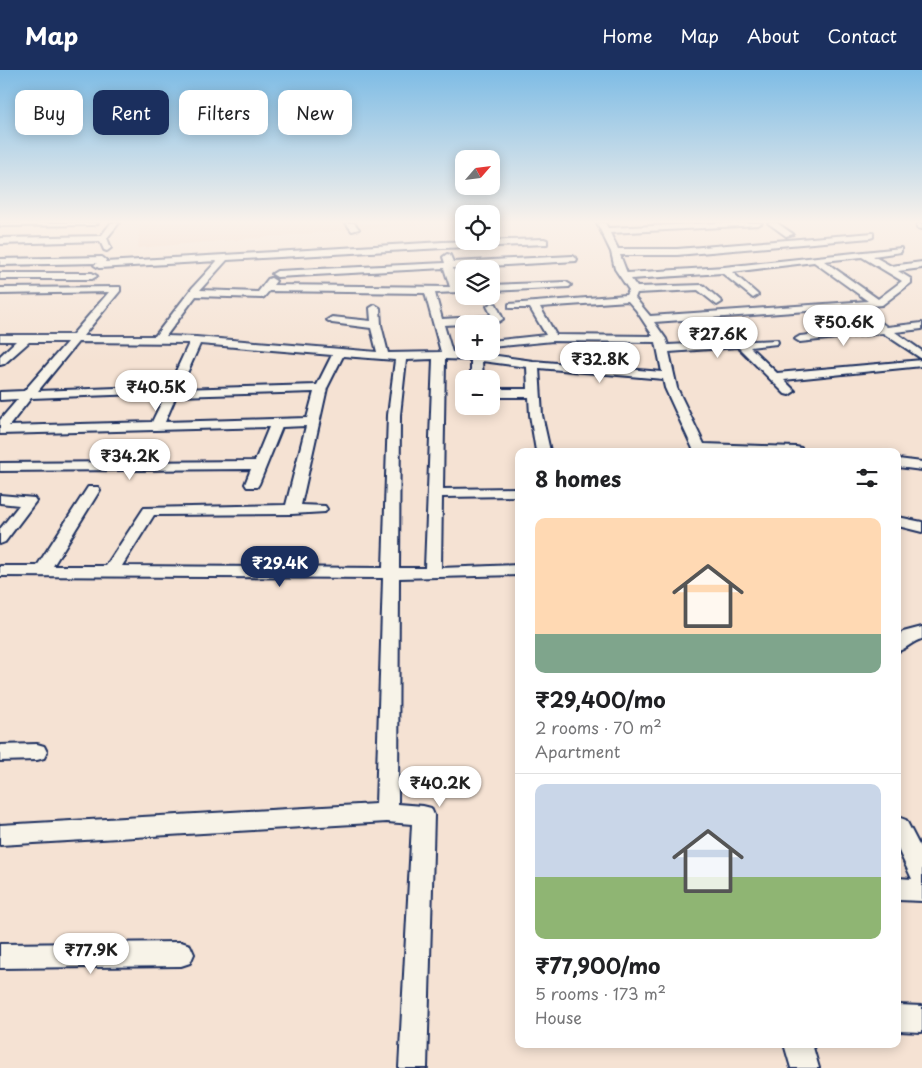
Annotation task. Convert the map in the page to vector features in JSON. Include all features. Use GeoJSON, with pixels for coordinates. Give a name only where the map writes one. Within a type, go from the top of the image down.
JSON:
{"type":"FeatureCollection","features":[{"type":"Feature","properties":{"kind":"street"},"geometry":{"type":"LineString","coordinates":[[85,288],[96,270]]}},
{"type":"Feature","properties":{"kind":"street"},"geometry":{"type":"LineString","coordinates":[[159,338],[193,292],[213,270]]}},
{"type":"Feature","properties":{"kind":"street"},"geometry":{"type":"LineString","coordinates":[[193,292],[261,295],[280,270]]}},
{"type":"Feature","properties":{"kind":"street"},"geometry":{"type":"LineString","coordinates":[[277,274],[362,270]]}},
{"type":"Feature","properties":{"kind":"street"},"geometry":{"type":"LineString","coordinates":[[620,270],[626,276],[632,294],[661,344],[671,382],[699,448]]}},
{"type":"Feature","properties":{"kind":"street"},"geometry":{"type":"LineString","coordinates":[[626,276],[682,270]]}},
{"type":"Feature","properties":{"kind":"street"},"geometry":{"type":"LineString","coordinates":[[727,270],[753,295]]}},
{"type":"Feature","properties":{"kind":"street"},"geometry":{"type":"LineString","coordinates":[[829,270],[878,303]]}},
{"type":"Feature","properties":{"kind":"street"},"geometry":{"type":"LineString","coordinates":[[647,319],[878,303],[908,281],[892,270]]}},
{"type":"Feature","properties":{"kind":"street"},"geometry":{"type":"LineString","coordinates":[[0,276],[92,276]]}},
{"type":"Feature","properties":{"kind":"street"},"geometry":{"type":"LineString","coordinates":[[500,288],[566,284]]}},
{"type":"Feature","properties":{"kind":"street"},"geometry":{"type":"LineString","coordinates":[[513,306],[700,287],[717,302]]}},
{"type":"Feature","properties":{"kind":"street"},"geometry":{"type":"LineString","coordinates":[[0,291],[85,288],[117,289],[0,429]]}},
{"type":"Feature","properties":{"kind":"street"},"geometry":{"type":"LineString","coordinates":[[266,288],[455,290]]}},
{"type":"Feature","properties":{"kind":"street"},"geometry":{"type":"LineString","coordinates":[[429,290],[439,322],[445,354],[435,493],[433,573]]}},
{"type":"Feature","properties":{"kind":"street"},"geometry":{"type":"LineString","coordinates":[[533,304],[553,338]]}},
{"type":"Feature","properties":{"kind":"street"},"geometry":{"type":"LineString","coordinates":[[850,305],[922,356]]}},
{"type":"Feature","properties":{"kind":"street"},"geometry":{"type":"LineString","coordinates":[[439,322],[498,319],[492,306]]}},
{"type":"Feature","properties":{"kind":"street"},"geometry":{"type":"LineString","coordinates":[[375,308],[376,325],[383,356]]}},
{"type":"Feature","properties":{"kind":"street"},"geometry":{"type":"LineString","coordinates":[[332,320],[376,325]]}},
{"type":"Feature","properties":{"kind":"street"},"geometry":{"type":"LineString","coordinates":[[800,339],[922,326]]}},
{"type":"Feature","properties":{"kind":"street"},"geometry":{"type":"LineString","coordinates":[[0,338],[74,340],[159,338],[401,357],[455,354]]}},
{"type":"Feature","properties":{"kind":"street"},"geometry":{"type":"LineString","coordinates":[[500,343],[553,338],[661,344],[742,345],[773,342]]}},
{"type":"Feature","properties":{"kind":"street"},"geometry":{"type":"LineString","coordinates":[[0,362],[25,339]]}},
{"type":"Feature","properties":{"kind":"street"},"geometry":{"type":"LineString","coordinates":[[157,426],[196,340]]}},
{"type":"Feature","properties":{"kind":"street"},"geometry":{"type":"LineString","coordinates":[[742,345],[789,391]]}},
{"type":"Feature","properties":{"kind":"street"},"geometry":{"type":"LineString","coordinates":[[445,354],[455,350]]}},
{"type":"Feature","properties":{"kind":"street"},"geometry":{"type":"LineString","coordinates":[[292,510],[321,388],[339,352]]}},
{"type":"Feature","properties":{"kind":"street"},"geometry":{"type":"LineString","coordinates":[[387,813],[394,415],[401,357]]}},
{"type":"Feature","properties":{"kind":"street"},"geometry":{"type":"LineString","coordinates":[[500,359],[671,382]]}},
{"type":"Feature","properties":{"kind":"street"},"geometry":{"type":"LineString","coordinates":[[774,377],[922,363]]}},
{"type":"Feature","properties":{"kind":"street"},"geometry":{"type":"LineString","coordinates":[[534,364],[536,414],[542,448]]}},
{"type":"Feature","properties":{"kind":"street"},"geometry":{"type":"LineString","coordinates":[[0,396],[321,388]]}},
{"type":"Feature","properties":{"kind":"street"},"geometry":{"type":"LineString","coordinates":[[500,393],[535,393]]}},
{"type":"Feature","properties":{"kind":"street"},"geometry":{"type":"LineString","coordinates":[[0,429],[313,422]]}},
{"type":"Feature","properties":{"kind":"street"},"geometry":{"type":"LineString","coordinates":[[252,484],[277,423]]}},
{"type":"Feature","properties":{"kind":"street"},"geometry":{"type":"LineString","coordinates":[[901,463],[922,466]]}},
{"type":"Feature","properties":{"kind":"street"},"geometry":{"type":"LineString","coordinates":[[0,467],[260,466]]}},
{"type":"Feature","properties":{"kind":"street"},"geometry":{"type":"LineString","coordinates":[[42,571],[93,490]]}},
{"type":"Feature","properties":{"kind":"street"},"geometry":{"type":"LineString","coordinates":[[435,493],[515,492]]}},
{"type":"Feature","properties":{"kind":"street"},"geometry":{"type":"LineString","coordinates":[[0,499],[29,501],[0,539]]}},
{"type":"Feature","properties":{"kind":"street"},"geometry":{"type":"LineString","coordinates":[[110,572],[149,511],[320,509]]}},
{"type":"Feature","properties":{"kind":"street"},"geometry":{"type":"LineString","coordinates":[[901,523],[922,527]]}},
{"type":"Feature","properties":{"kind":"street"},"geometry":{"type":"LineString","coordinates":[[0,571],[433,573],[515,570]]}},
{"type":"Feature","properties":{"kind":"street"},"geometry":{"type":"LineString","coordinates":[[901,643],[909,636],[922,633]]}},
{"type":"Feature","properties":{"kind":"street"},"geometry":{"type":"LineString","coordinates":[[0,753],[37,752]]}},
{"type":"Feature","properties":{"kind":"street"},"geometry":{"type":"LineString","coordinates":[[0,835],[387,813],[423,815],[414,1068]]}},
{"type":"Feature","properties":{"kind":"street"},"geometry":{"type":"LineString","coordinates":[[901,833],[922,874]]}},
{"type":"Feature","properties":{"kind":"street"},"geometry":{"type":"LineString","coordinates":[[901,889],[922,890]]}},
{"type":"Feature","properties":{"kind":"street"},"geometry":{"type":"LineString","coordinates":[[0,956],[181,954]]}},
{"type":"Feature","properties":{"kind":"street"},"geometry":{"type":"LineString","coordinates":[[901,1018],[922,1019]]}},
{"type":"Feature","properties":{"kind":"street"},"geometry":{"type":"LineString","coordinates":[[799,1048],[805,1068]]}}]}
